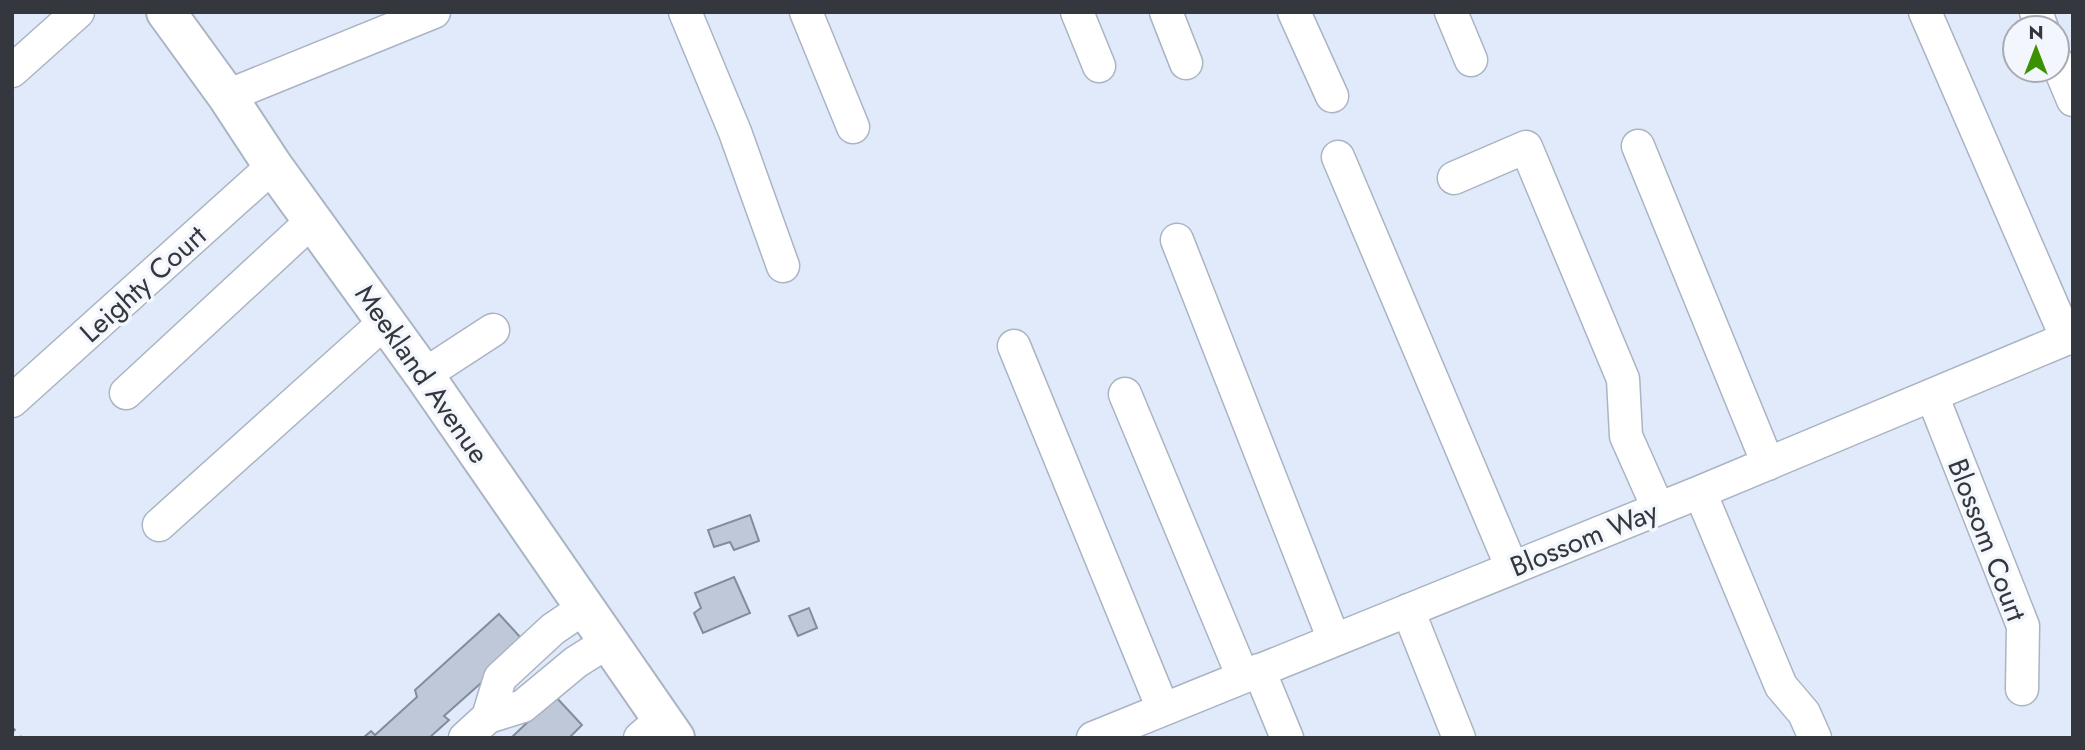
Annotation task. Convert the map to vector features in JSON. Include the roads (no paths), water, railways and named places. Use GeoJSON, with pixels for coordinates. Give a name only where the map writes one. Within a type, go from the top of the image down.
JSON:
{"type":"FeatureCollection","features":[{"type":"Feature","properties":{"kind":"main road","name":"Meekland Avenue"},"geometry":{"type":"LineString","coordinates":[[166,12],[424,375],[608,642],[659,732]]}},
{"type":"Feature","properties":{"kind":"street"},"geometry":{"type":"LineString","coordinates":[[12,71],[78,12]]}},
{"type":"Feature","properties":{"kind":"street"},"geometry":{"type":"LineString","coordinates":[[227,96],[434,12]]}},
{"type":"Feature","properties":{"kind":"street"},"geometry":{"type":"LineString","coordinates":[[685,12],[735,132],[783,266]]}},
{"type":"Feature","properties":{"kind":"street"},"geometry":{"type":"LineString","coordinates":[[806,12],[852,127]]}},
{"type":"Feature","properties":{"kind":"street"},"geometry":{"type":"LineString","coordinates":[[1077,12],[1099,66]]}},
{"type":"Feature","properties":{"kind":"street"},"geometry":{"type":"LineString","coordinates":[[1166,12],[1186,63]]}},
{"type":"Feature","properties":{"kind":"street"},"geometry":{"type":"LineString","coordinates":[[1294,12],[1332,96]]}},
{"type":"Feature","properties":{"kind":"street"},"geometry":{"type":"LineString","coordinates":[[1451,12],[1471,60]]}},
{"type":"Feature","properties":{"kind":"street"},"geometry":{"type":"LineString","coordinates":[[1925,12],[2070,337]]}},
{"type":"Feature","properties":{"kind":"street"},"geometry":{"type":"LineString","coordinates":[[1638,146],[1768,464]]}},
{"type":"Feature","properties":{"kind":"street"},"geometry":{"type":"LineString","coordinates":[[1454,178],[1526,147],[1623,379],[1626,436],[1658,508]]}},
{"type":"Feature","properties":{"kind":"street"},"geometry":{"type":"LineString","coordinates":[[1338,157],[1511,568]]}},
{"type":"Feature","properties":{"kind":"street","name":"Leighty Court"},"geometry":{"type":"LineString","coordinates":[[12,401],[273,166]]}},
{"type":"Feature","properties":{"kind":"street"},"geometry":{"type":"LineString","coordinates":[[126,393],[313,220]]}},
{"type":"Feature","properties":{"kind":"street"},"geometry":{"type":"LineString","coordinates":[[1177,240],[1334,640]]}},
{"type":"Feature","properties":{"kind":"street"},"geometry":{"type":"LineString","coordinates":[[159,525],[386,321]]}},
{"type":"Feature","properties":{"kind":"street"},"geometry":{"type":"LineString","coordinates":[[424,375],[493,330]]}},
{"type":"Feature","properties":{"kind":"street","name":"Blossom Way"},"geometry":{"type":"LineString","coordinates":[[1093,738],[1700,492],[2070,337]]}},
{"type":"Feature","properties":{"kind":"street"},"geometry":{"type":"LineString","coordinates":[[1014,346],[1163,709]]}},
{"type":"Feature","properties":{"kind":"street"},"geometry":{"type":"LineString","coordinates":[[1125,394],[1251,674],[1287,738]]}},
{"type":"Feature","properties":{"kind":"street","name":"Blossom Court"},"geometry":{"type":"LineString","coordinates":[[1932,395],[2023,626],[2022,689]]}},
{"type":"Feature","properties":{"kind":"street"},"geometry":{"type":"LineString","coordinates":[[1700,492],[1781,686],[1804,712],[1815,738]]}},
{"type":"Feature","properties":{"kind":"street"},"geometry":{"type":"LineString","coordinates":[[477,727],[500,678],[553,629],[584,608]]}},
{"type":"Feature","properties":{"kind":"street"},"geometry":{"type":"LineString","coordinates":[[1408,610],[1459,738]]}},
{"type":"Feature","properties":{"kind":"street"},"geometry":{"type":"LineString","coordinates":[[477,727],[523,706],[576,662],[608,642]]}},
{"type":"Feature","properties":{"kind":"railway"},"geometry":{"type":"LineString","coordinates":[[12,729],[20,738]]}}]}
